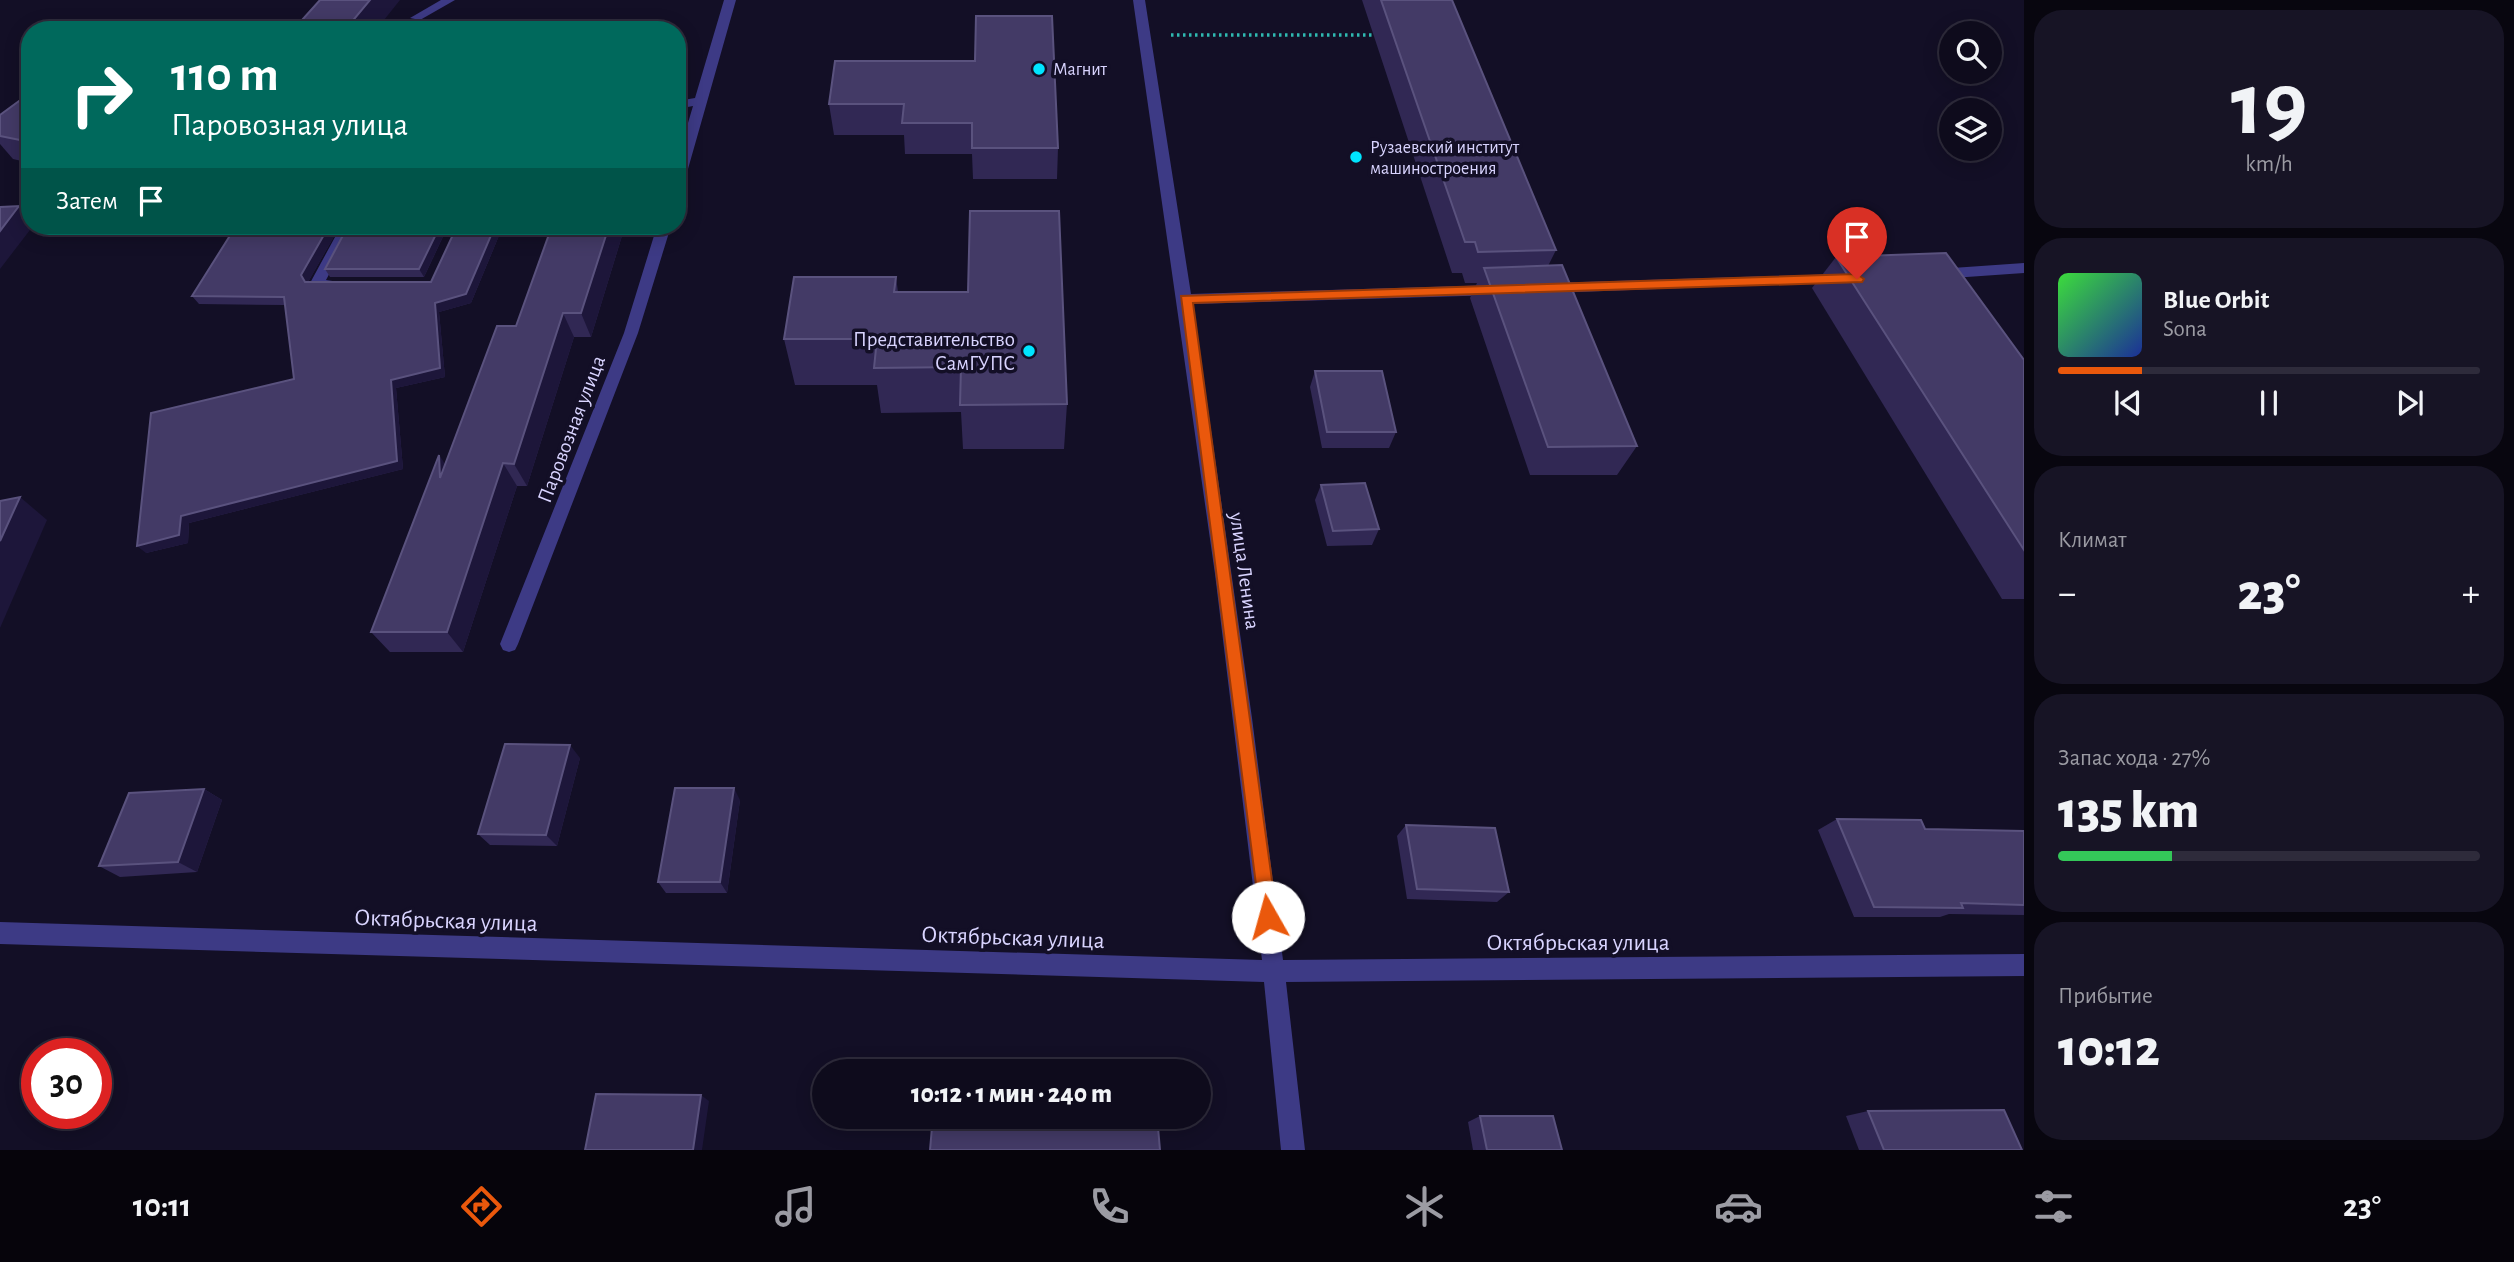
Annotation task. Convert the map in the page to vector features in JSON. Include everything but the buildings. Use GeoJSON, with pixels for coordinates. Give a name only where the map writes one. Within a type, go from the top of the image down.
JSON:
{"type":"FeatureCollection","features":[{"type":"Feature","properties":{"kind":"street"},"geometry":{"type":"LineString","coordinates":[[416,18],[449,0]]}},
{"type":"Feature","properties":{"kind":"street"},"geometry":{"type":"LineString","coordinates":[[686,153],[730,0]]}},
{"type":"Feature","properties":{"kind":"street","name":"улица Ленина"},"geometry":{"type":"LineString","coordinates":[[1139,0],[1186,299],[1275,971],[1293,1150]]}},
{"type":"Feature","properties":{"kind":"street"},"geometry":{"type":"LineString","coordinates":[[686,104],[702,101]]}},
{"type":"Feature","properties":{"kind":"street"},"geometry":{"type":"LineString","coordinates":[[343,235],[316,285],[354,285]]}},
{"type":"Feature","properties":{"kind":"street","name":"Паровозная улица"},"geometry":{"type":"LineString","coordinates":[[509,644],[631,333],[661,235]]}},
{"type":"Feature","properties":{"kind":"street"},"geometry":{"type":"LineString","coordinates":[[1927,274],[2024,268]]}},
{"type":"Feature","properties":{"kind":"street"},"geometry":{"type":"LineString","coordinates":[[1535,288],[1857,279]]}},
{"type":"Feature","properties":{"kind":"street"},"geometry":{"type":"LineString","coordinates":[[1186,299],[1508,289]]}},
{"type":"Feature","properties":{"kind":"street","name":"Октябрьская улица"},"geometry":{"type":"LineString","coordinates":[[0,933],[1275,971],[2024,965]]}},
{"type":"Feature","properties":{"kind":"path"},"geometry":{"type":"LineString","coordinates":[[1144,35],[1373,35]]}},
{"type":"Feature","properties":{"kind":"place","name":"Магнит"},"geometry":{"type":"Point","coordinates":[1039,69]}},
{"type":"Feature","properties":{"kind":"place","name":"Рузаевский институт машиностроения"},"geometry":{"type":"Point","coordinates":[1356,157]}},
{"type":"Feature","properties":{"kind":"place","name":"Представительство СамГУПС"},"geometry":{"type":"Point","coordinates":[1029,351]}},
{"type":"Feature","properties":{"kind":"route"},"geometry":{"type":"LineString","coordinates":[[1268,917],[1186,299],[1857,279]]}}]}
